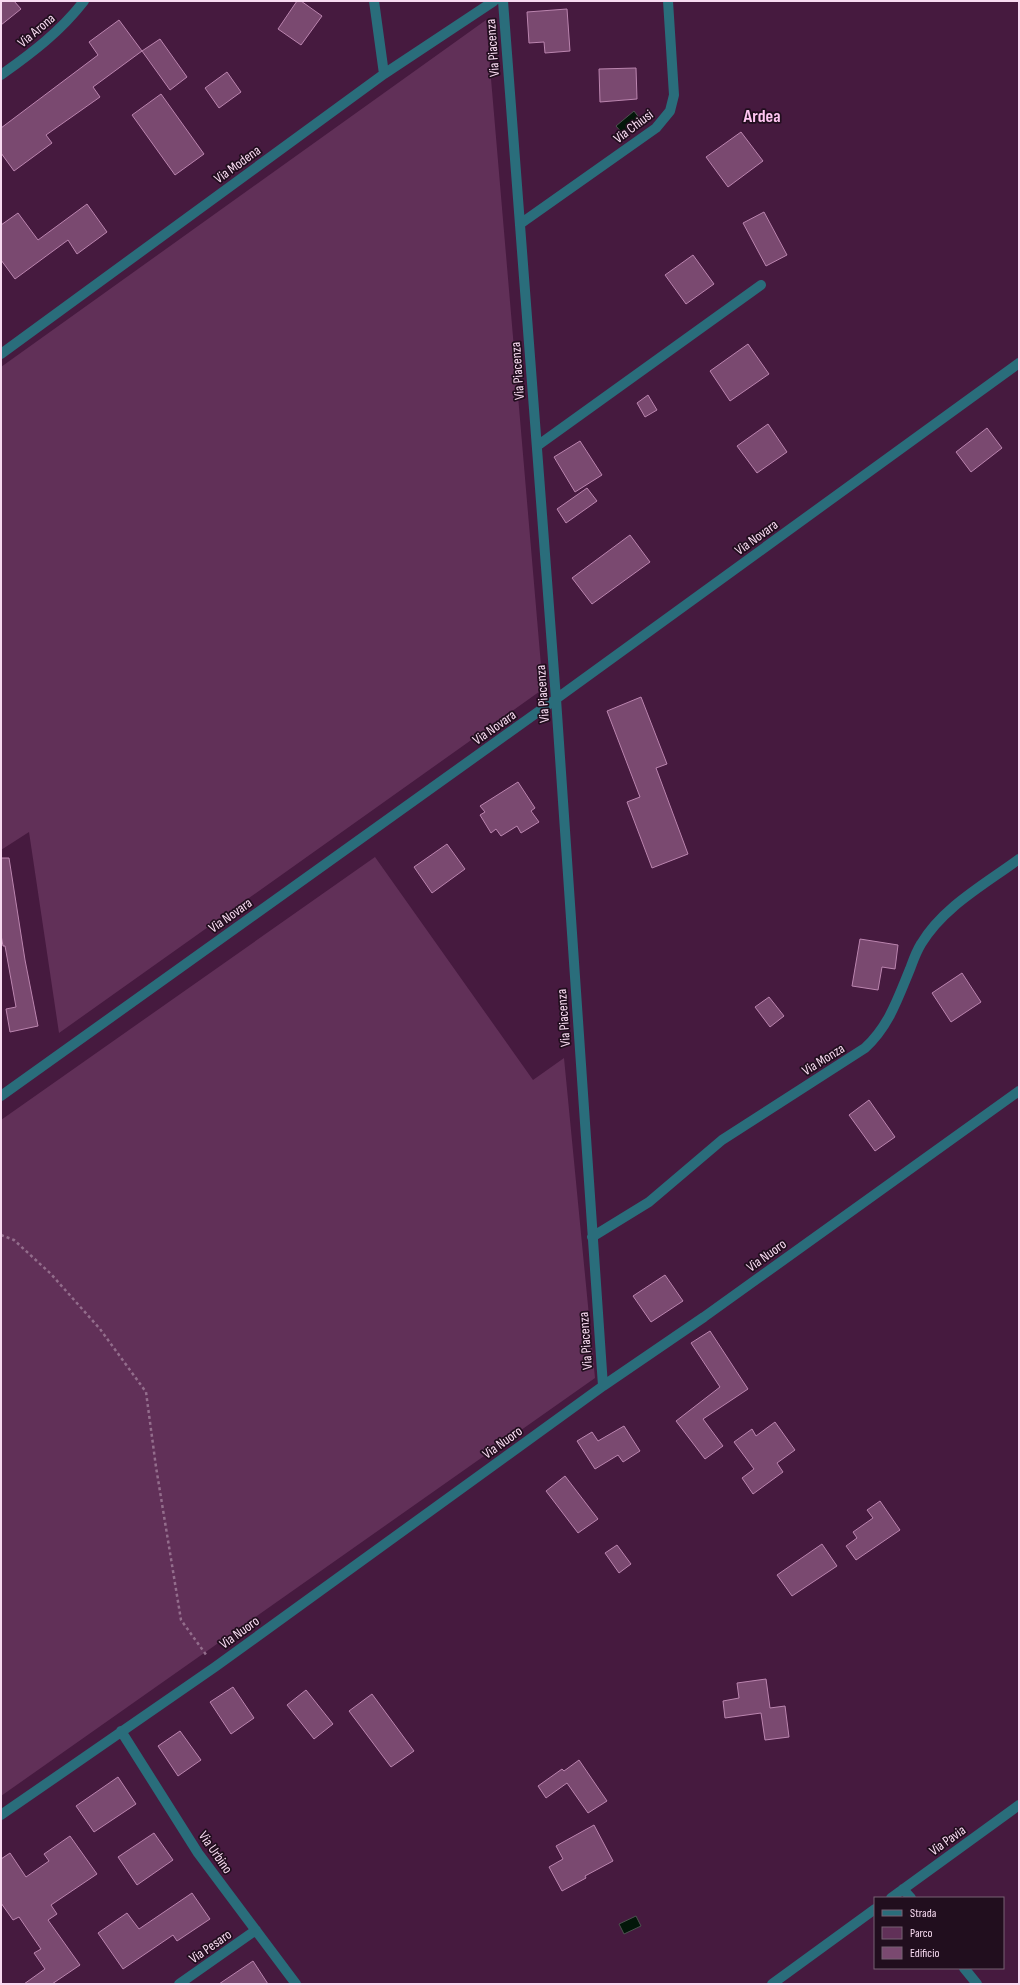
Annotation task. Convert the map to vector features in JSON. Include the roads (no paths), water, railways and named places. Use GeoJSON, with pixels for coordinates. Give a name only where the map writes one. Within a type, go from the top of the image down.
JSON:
{"type":"FeatureCollection","features":[{"type":"Feature","properties":{"kind":"street","name":"Via Arona"},"geometry":{"type":"LineString","coordinates":[[1,75],[42,45],[69,20],[84,1]]}},
{"type":"Feature","properties":{"kind":"street"},"geometry":{"type":"LineString","coordinates":[[374,1],[384,74]]}},
{"type":"Feature","properties":{"kind":"street","name":"Via Modena"},"geometry":{"type":"LineString","coordinates":[[1,354],[384,74],[494,1]]}},
{"type":"Feature","properties":{"kind":"street","name":"Via Piacenza"},"geometry":{"type":"LineString","coordinates":[[503,1],[556,700],[603,1386]]}},
{"type":"Feature","properties":{"kind":"street","name":"Via Chiusi"},"geometry":{"type":"LineString","coordinates":[[520,224],[656,128],[670,111],[674,89],[668,1]]}},
{"type":"Feature","properties":{"kind":"street"},"geometry":{"type":"LineString","coordinates":[[537,446],[761,285]]}},
{"type":"Feature","properties":{"kind":"street","name":"Via Novara"},"geometry":{"type":"LineString","coordinates":[[1,1096],[556,700],[1019,363]]}},
{"type":"Feature","properties":{"kind":"street","name":"Via Monza"},"geometry":{"type":"LineString","coordinates":[[592,1237],[649,1202],[722,1140],[865,1048],[878,1034],[890,1017],[920,945],[939,920],[951,909],[1019,859]]}},
{"type":"Feature","properties":{"kind":"street","name":"Via Nuoro"},"geometry":{"type":"LineString","coordinates":[[1,1815],[214,1667],[603,1386],[704,1317],[1019,1092]]}},
{"type":"Feature","properties":{"kind":"street","name":"Via Urbino"},"geometry":{"type":"LineString","coordinates":[[121,1731],[198,1852],[296,1984]]}},
{"type":"Feature","properties":{"kind":"street","name":"Via Pavia"},"geometry":{"type":"LineString","coordinates":[[892,1897],[1019,1805]]}},
{"type":"Feature","properties":{"kind":"street"},"geometry":{"type":"LineString","coordinates":[[904,1889],[910,1897]]}},
{"type":"Feature","properties":{"kind":"street"},"geometry":{"type":"LineString","coordinates":[[772,1984],[874,1910]]}},
{"type":"Feature","properties":{"kind":"street","name":"Via Pesaro"},"geometry":{"type":"LineString","coordinates":[[179,1984],[256,1930]]}},
{"type":"Feature","properties":{"kind":"street"},"geometry":{"type":"LineString","coordinates":[[965,1969],[977,1984]]}},
{"type":"Feature","properties":{"kind":"district","name":"Ardea"},"geometry":{"type":"Point","coordinates":[762,116]}}]}
